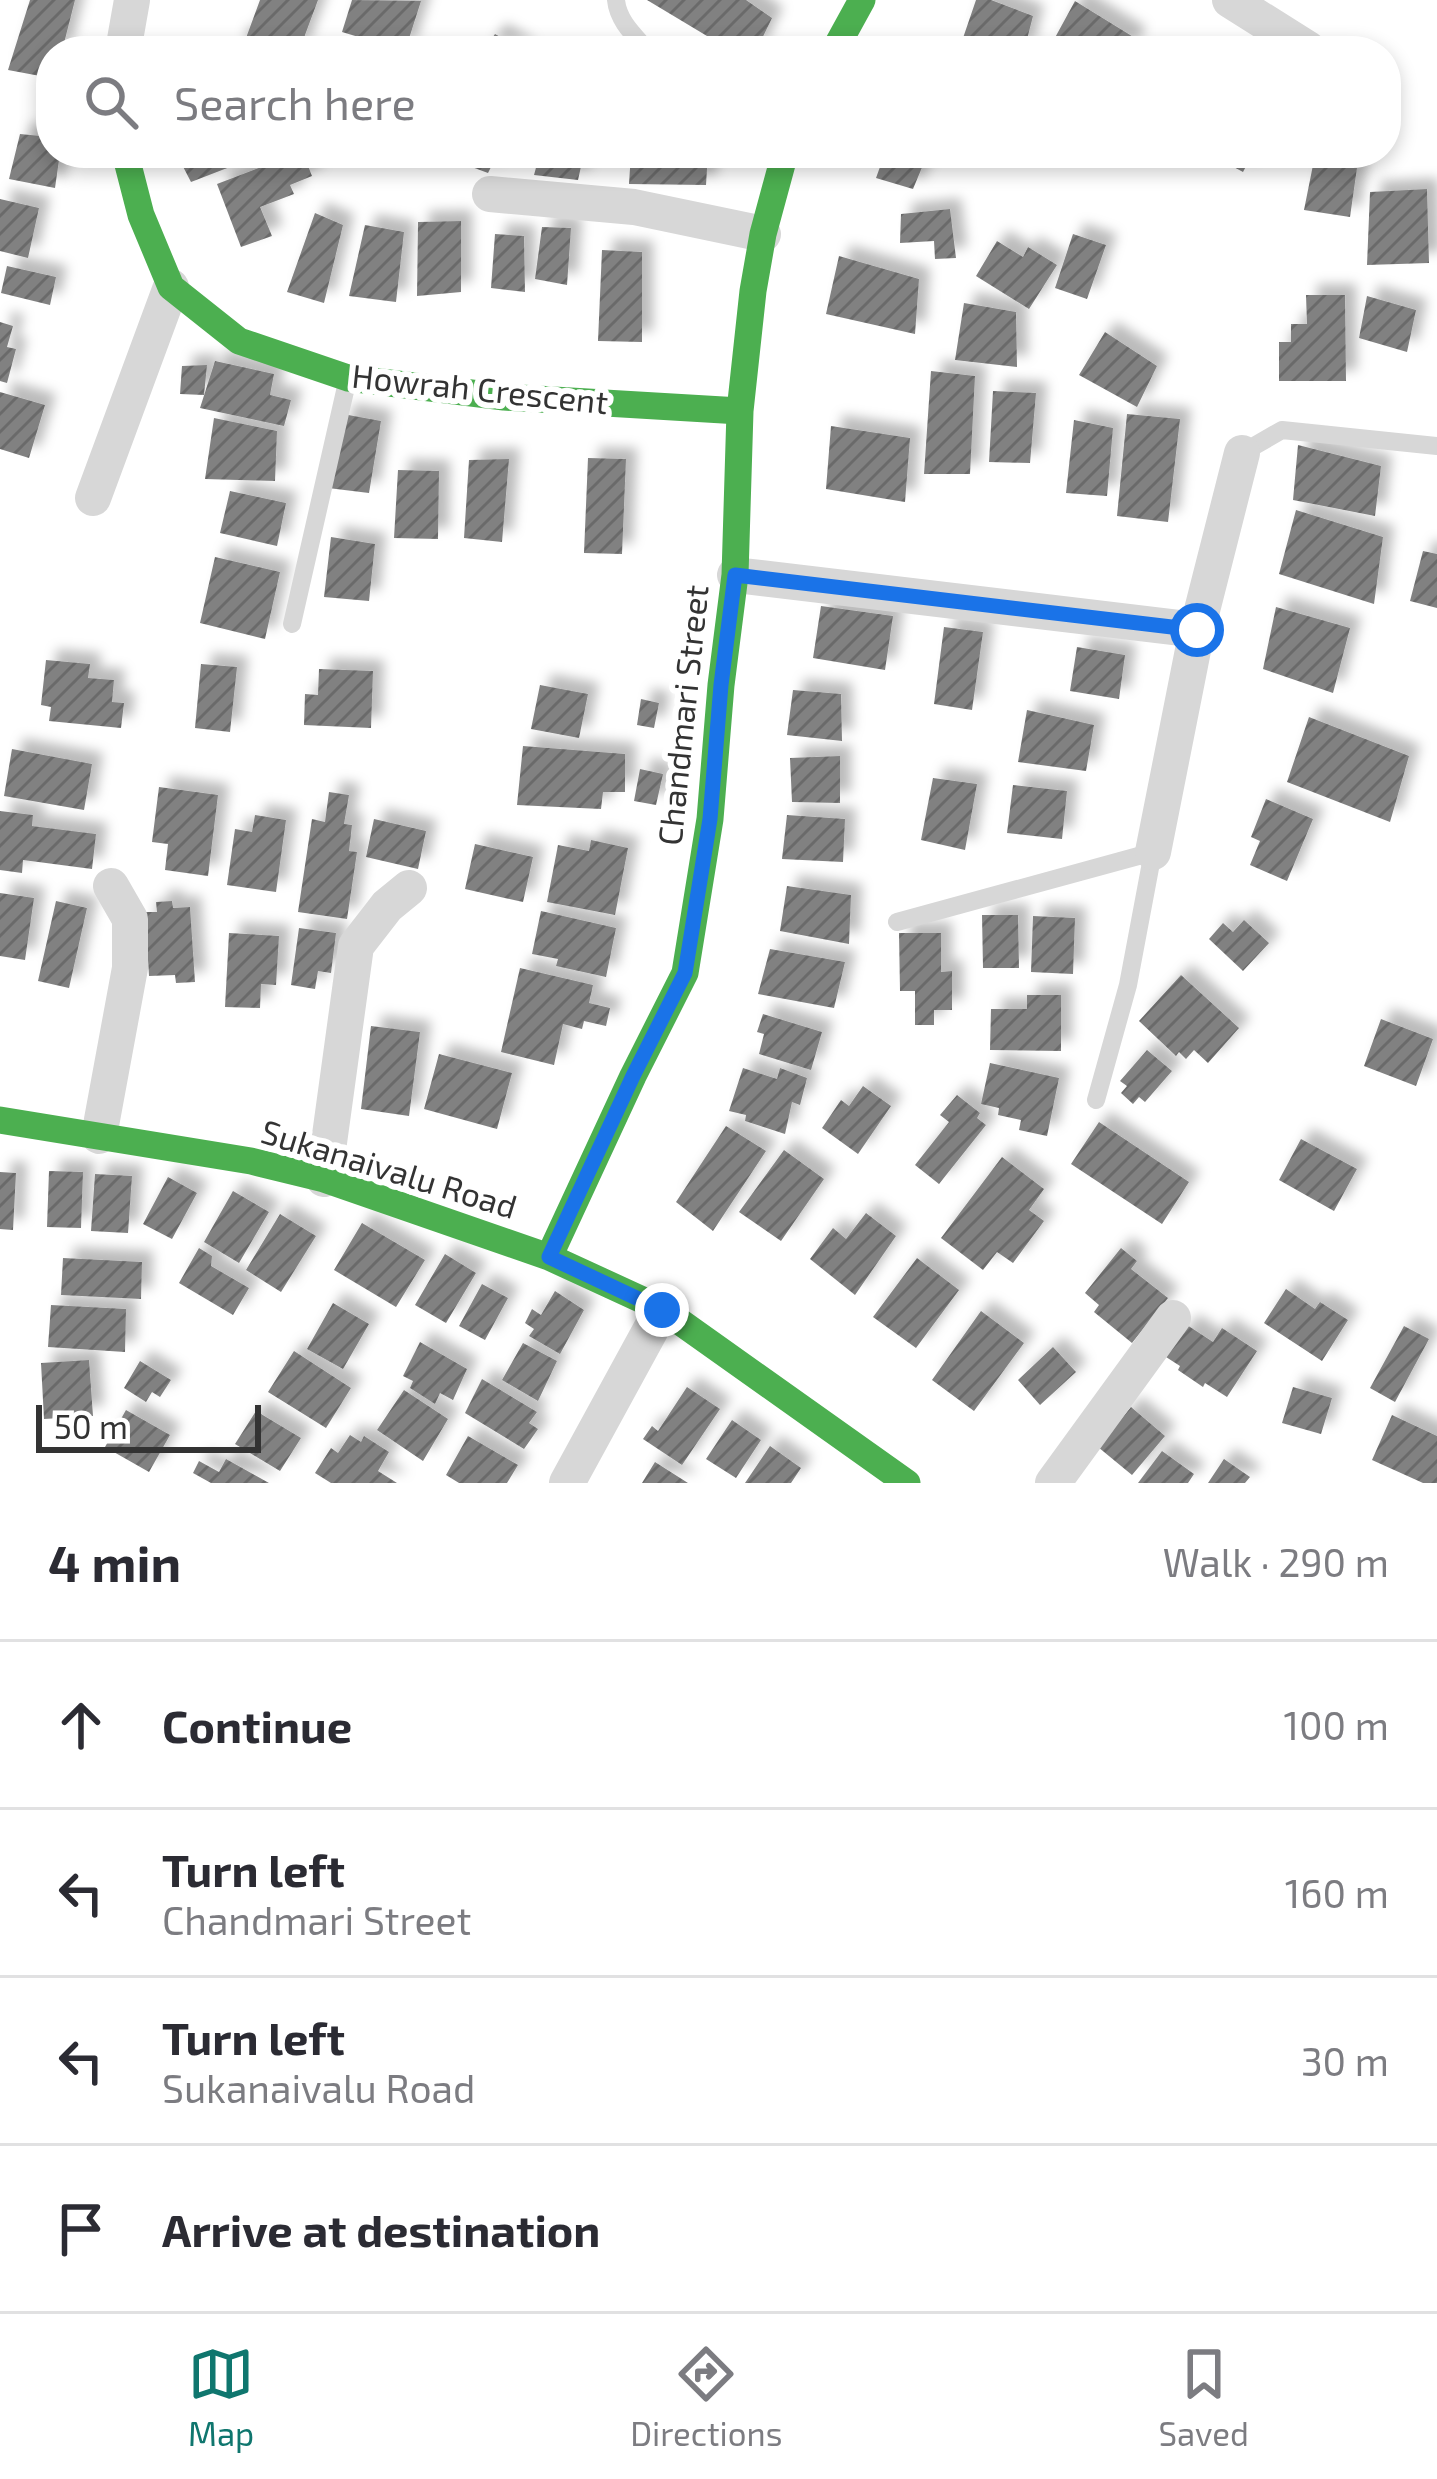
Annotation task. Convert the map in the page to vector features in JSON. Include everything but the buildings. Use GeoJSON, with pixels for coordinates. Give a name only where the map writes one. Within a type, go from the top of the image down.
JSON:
{"type":"FeatureCollection","features":[{"type":"Feature","properties":{"kind":"street"},"geometry":{"type":"LineString","coordinates":[[126,36],[132,0]]}},
{"type":"Feature","properties":{"kind":"street"},"geometry":{"type":"LineString","coordinates":[[842,36],[862,0]]}},
{"type":"Feature","properties":{"kind":"street"},"geometry":{"type":"LineString","coordinates":[[1230,0],[1287,36]]}},
{"type":"Feature","properties":{"kind":"street","name":"Howrah Crescent"},"geometry":{"type":"LineString","coordinates":[[129,168],[140,214],[171,287],[239,341],[348,378],[504,397],[740,411]]}},
{"type":"Feature","properties":{"kind":"street","name":"Chandmari Street"},"geometry":{"type":"LineString","coordinates":[[549,1257],[685,973],[710,819],[735,575],[740,411],[753,291],[779,168]]}},
{"type":"Feature","properties":{"kind":"street"},"geometry":{"type":"LineString","coordinates":[[490,194],[634,207],[763,234]]}},
{"type":"Feature","properties":{"kind":"street"},"geometry":{"type":"LineString","coordinates":[[93,498],[171,287]]}},
{"type":"Feature","properties":{"kind":"street"},"geometry":{"type":"LineString","coordinates":[[1153,852],[1197,630],[1242,453]]}},
{"type":"Feature","properties":{"kind":"street"},"geometry":{"type":"LineString","coordinates":[[735,575],[1197,630]]}},
{"type":"Feature","properties":{"kind":"street"},"geometry":{"type":"LineString","coordinates":[[99,1136],[130,968],[130,919],[111,886]]}},
{"type":"Feature","properties":{"kind":"street"},"geometry":{"type":"LineString","coordinates":[[324,1179],[356,946],[387,906],[409,887]]}},
{"type":"Feature","properties":{"kind":"street","name":"Sukanaivalu Road"},"geometry":{"type":"LineString","coordinates":[[0,1120],[251,1161],[324,1179],[549,1257],[662,1310],[907,1483]]}},
{"type":"Feature","properties":{"kind":"street"},"geometry":{"type":"LineString","coordinates":[[567,1483],[662,1310]]}},
{"type":"Feature","properties":{"kind":"street"},"geometry":{"type":"LineString","coordinates":[[1053,1483],[1173,1318]]}},
{"type":"Feature","properties":{"kind":"lane"},"geometry":{"type":"LineString","coordinates":[[616,0],[624,23],[635,36]]}},
{"type":"Feature","properties":{"kind":"lane"},"geometry":{"type":"LineString","coordinates":[[292,624],[348,378]]}},
{"type":"Feature","properties":{"kind":"lane"},"geometry":{"type":"LineString","coordinates":[[1242,453],[1282,430],[1437,446]]}},
{"type":"Feature","properties":{"kind":"lane"},"geometry":{"type":"LineString","coordinates":[[897,922],[1153,852],[1128,985],[1096,1100]]}},
{"type":"Feature","properties":{"kind":"traffic: fast"},"geometry":{"type":"LineString","coordinates":[[842,36],[862,0]]}},
{"type":"Feature","properties":{"kind":"traffic: fast"},"geometry":{"type":"LineString","coordinates":[[129,168],[141,215],[171,287],[239,341],[348,378],[504,397],[740,411]]}},
{"type":"Feature","properties":{"kind":"traffic: fast"},"geometry":{"type":"LineString","coordinates":[[549,1257],[685,973],[710,819],[735,575],[740,411],[753,291],[781,168]]}},
{"type":"Feature","properties":{"kind":"traffic: fast"},"geometry":{"type":"LineString","coordinates":[[0,1120],[251,1161],[324,1179],[549,1257],[662,1309],[907,1483]]}},
{"type":"Feature","properties":{"kind":"route"},"geometry":{"type":"LineString","coordinates":[[662,1310],[549,1257],[685,973],[710,819],[735,575],[1197,630]]}}]}
